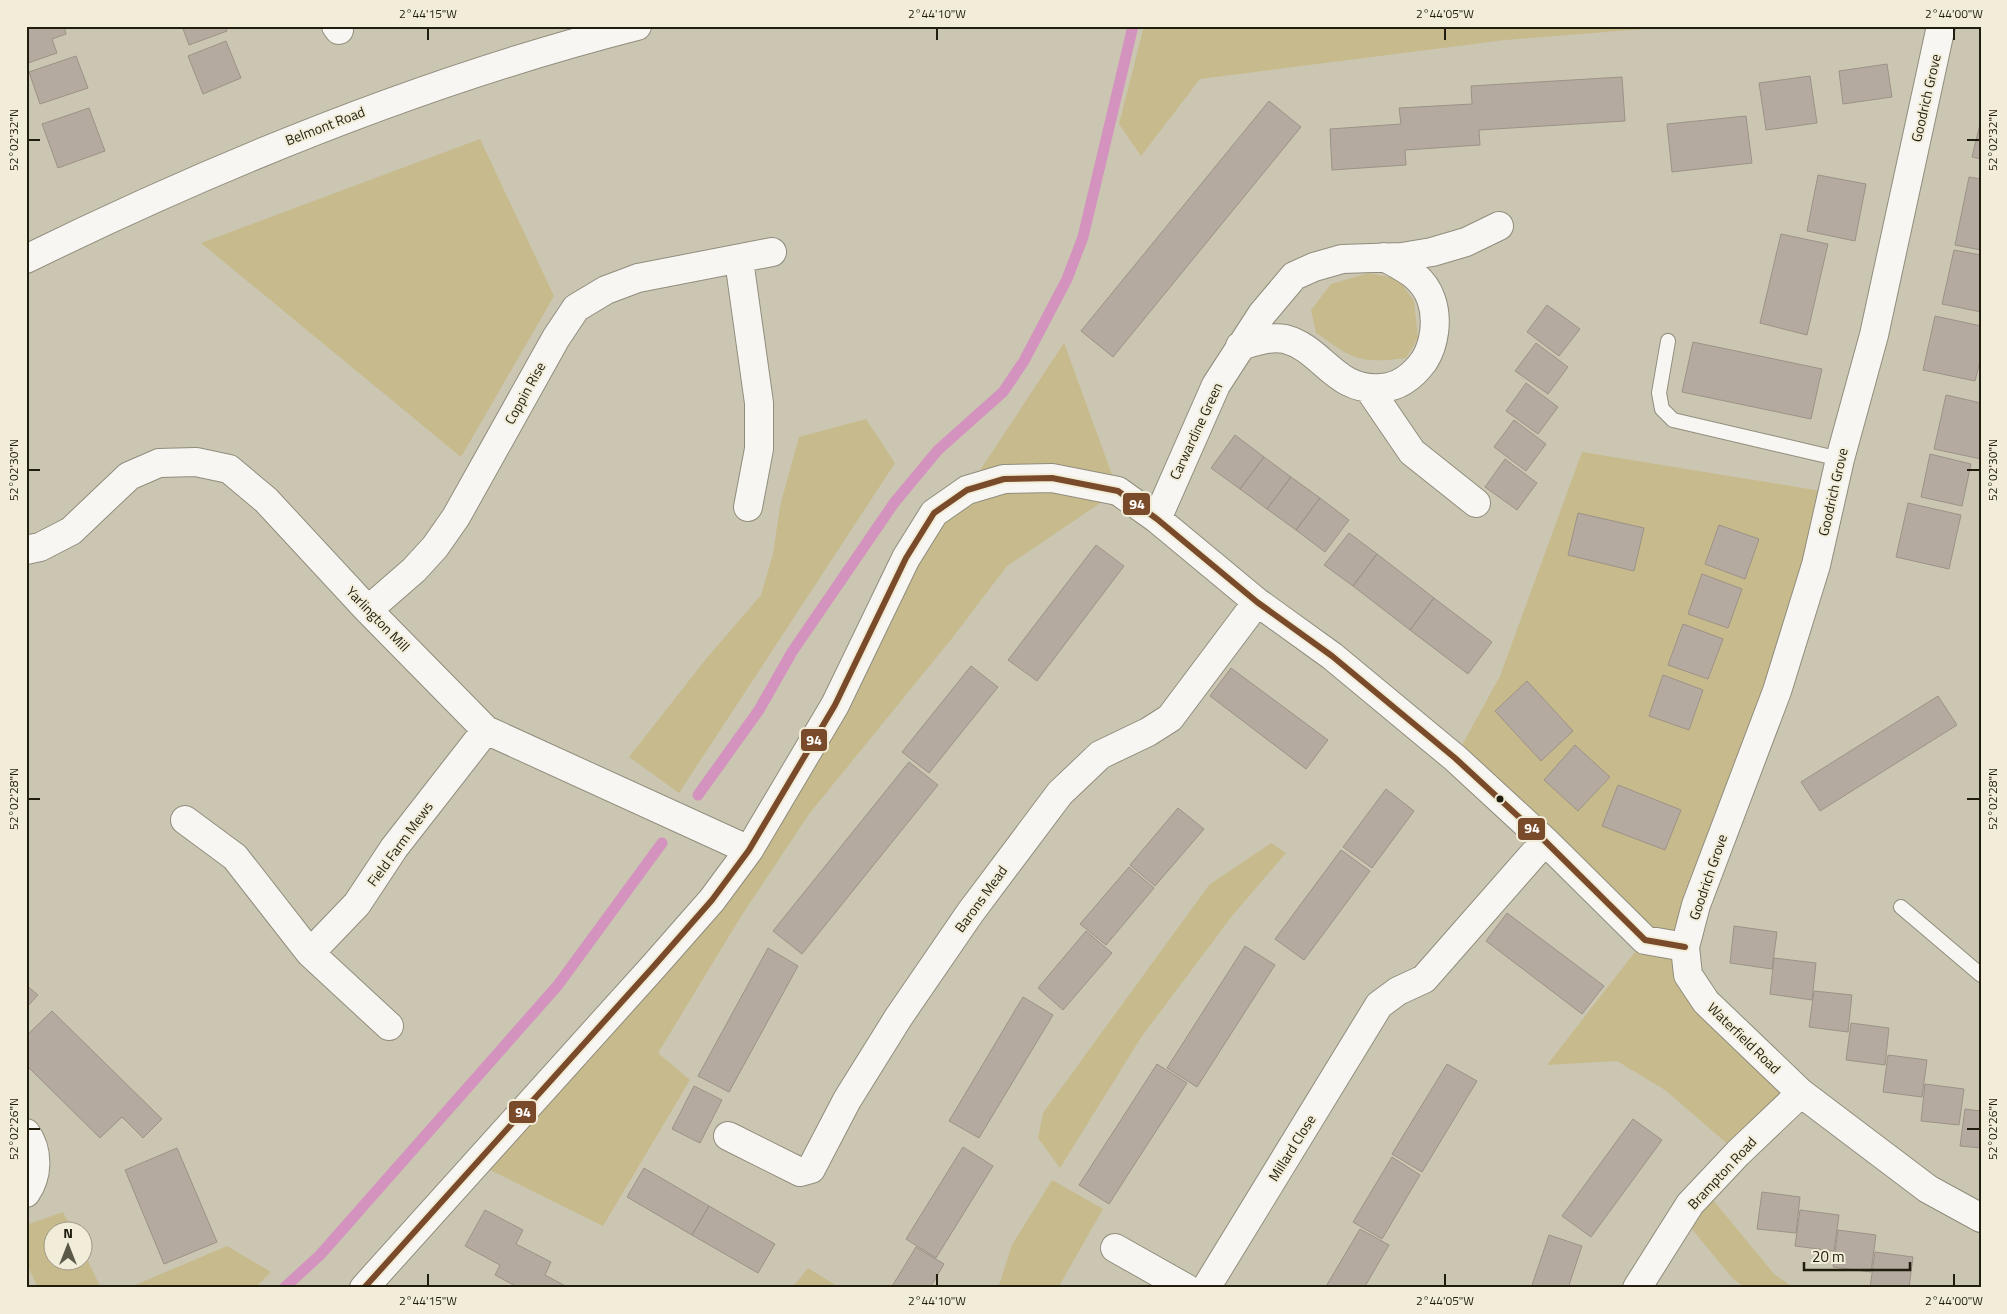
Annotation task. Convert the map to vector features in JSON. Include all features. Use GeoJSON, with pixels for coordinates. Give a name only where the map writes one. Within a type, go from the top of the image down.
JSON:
{"type":"FeatureCollection","features":[{"type":"Feature","properties":{"kind":"main road","name":"Belmont Road"},"geometry":{"type":"LineString","coordinates":[[26,259],[116,215],[255,154],[380,105],[563,45],[637,26]]}},
{"type":"Feature","properties":{"kind":"main road","name":"Goodrich Grove"},"geometry":{"type":"LineString","coordinates":[[1685,947],[1696,905],[1777,691],[1816,565],[1840,459],[1874,335],[1941,26]]}},
{"type":"Feature","properties":{"kind":"main road","name":"Carwardine Green"},"geometry":{"type":"LineString","coordinates":[[1157,519],[1216,385],[1240,346],[1276,295],[1294,276],[1314,267],[1342,259],[1432,252],[1466,242],[1499,226]]}},
{"type":"Feature","properties":{"kind":"main road","name":"Coppin Rise"},"geometry":{"type":"LineString","coordinates":[[368,610],[414,570],[435,547],[456,517],[556,338],[576,308],[606,290],[638,278],[739,260],[772,252]]}},
{"type":"Feature","properties":{"kind":"main road"},"geometry":{"type":"LineString","coordinates":[[1240,346],[1262,339],[1284,339],[1305,349],[1348,383],[1369,389],[1390,387],[1413,376],[1428,354],[1436,324],[1431,299],[1419,277],[1384,257]]}},
{"type":"Feature","properties":{"kind":"main road"},"geometry":{"type":"LineString","coordinates":[[739,260],[759,404],[759,449],[748,507]]}},
{"type":"Feature","properties":{"kind":"main road"},"geometry":{"type":"LineString","coordinates":[[1369,389],[1412,452],[1476,503]]}},
{"type":"Feature","properties":{"kind":"main road","name":"Yarlington Mill"},"geometry":{"type":"LineString","coordinates":[[26,550],[40,546],[71,531],[129,476],[159,463],[196,462],[229,469],[266,500],[368,610],[486,730],[749,850]]}},
{"type":"Feature","properties":{"kind":"main road"},"geometry":{"type":"LineString","coordinates":[[378,1283],[712,900],[749,850],[834,705],[906,558],[934,513],[967,490],[1004,479],[1052,478],[1118,491],[1157,519],[1257,602],[1332,656],[1455,758],[1545,841],[1646,940],[1685,947]]}},
{"type":"Feature","properties":{"kind":"main road","name":"Barons Mead"},"geometry":{"type":"LineString","coordinates":[[728,1136],[800,1172],[811,1169],[847,1100],[898,1018],[970,913],[1060,794],[1100,755],[1148,732],[1170,718],[1257,602]]}},
{"type":"Feature","properties":{"kind":"main road","name":"Field Farm Mews"},"geometry":{"type":"LineString","coordinates":[[310,953],[357,904],[394,848],[486,730]]}},
{"type":"Feature","properties":{"kind":"main road"},"geometry":{"type":"LineString","coordinates":[[185,820],[235,857],[310,953],[389,1026]]}},
{"type":"Feature","properties":{"kind":"main road","name":"Millard Close"},"geometry":{"type":"LineString","coordinates":[[1206,1288],[1379,1006],[1398,991],[1424,979],[1545,841]]}},
{"type":"Feature","properties":{"kind":"main road","name":"Waterfield Road"},"geometry":{"type":"LineString","coordinates":[[1685,947],[1688,975],[1706,1002],[1801,1093],[1928,1189],[1981,1218]]}},
{"type":"Feature","properties":{"kind":"main road","name":"Brampton Road"},"geometry":{"type":"LineString","coordinates":[[1637,1288],[1690,1204],[1738,1153],[1801,1093]]}},
{"type":"Feature","properties":{"kind":"main road"},"geometry":{"type":"LineString","coordinates":[[26,1133],[32,1141],[36,1161],[34,1183],[26,1194]]}},
{"type":"Feature","properties":{"kind":"main road"},"geometry":{"type":"LineString","coordinates":[[1115,1248],[1186,1288]]}},
{"type":"Feature","properties":{"kind":"lane"},"geometry":{"type":"LineString","coordinates":[[1668,340],[1659,393],[1662,409],[1673,420],[1840,459]]}},
{"type":"Feature","properties":{"kind":"lane"},"geometry":{"type":"LineString","coordinates":[[1901,908],[1981,975]]}},
{"type":"Feature","properties":{"kind":"shaded area"},"geometry":{"type":"Polygon","coordinates":[[[1144,26],[1681,26],[1505,40],[1200,79],[1141,156],[1119,124],[1144,26]]]}},
{"type":"Feature","properties":{"kind":"shaded area"},"geometry":{"type":"Polygon","coordinates":[[[480,139],[554,296],[461,457],[201,243],[480,139]]]}},
{"type":"Feature","properties":{"kind":"shaded area"},"geometry":{"type":"Polygon","coordinates":[[[1369,273],[1398,279],[1414,301],[1418,338],[1406,358],[1367,360],[1357,358],[1339,349],[1316,333],[1311,310],[1331,284],[1369,273]]]}},
{"type":"Feature","properties":{"kind":"shaded area"},"geometry":{"type":"Polygon","coordinates":[[[1064,343],[1118,491],[1007,566],[953,637],[809,814],[740,918],[658,1053],[690,1080],[603,1226],[478,1164],[712,900],[934,513],[967,490],[1064,343]]]}},
{"type":"Feature","properties":{"kind":"shaded area"},"geometry":{"type":"Polygon","coordinates":[[[866,419],[895,463],[679,793],[629,757],[706,659],[761,595],[773,554],[780,506],[799,437],[866,419]]]}},
{"type":"Feature","properties":{"kind":"shaded area"},"geometry":{"type":"Polygon","coordinates":[[[1582,452],[1834,493],[1688,975],[1801,1093],[1738,1153],[1665,1090],[1617,1061],[1547,1065],[1645,939],[1455,758],[1500,676],[1582,452]]]}},
{"type":"Feature","properties":{"kind":"shaded area"},"geometry":{"type":"Polygon","coordinates":[[[1271,843],[1286,853],[1232,916],[1140,1039],[1060,1168],[1038,1138],[1043,1113],[1209,885],[1271,843]]]}},
{"type":"Feature","properties":{"kind":"shaded area"},"geometry":{"type":"Polygon","coordinates":[[[1052,1180],[1103,1209],[1058,1288],[998,1288],[1012,1245],[1052,1180]]]}},
{"type":"Feature","properties":{"kind":"shaded area"},"geometry":{"type":"Polygon","coordinates":[[[1704,1189],[1774,1274],[1794,1288],[1746,1288],[1733,1279],[1682,1217],[1704,1189]]]}},
{"type":"Feature","properties":{"kind":"shaded area"},"geometry":{"type":"Polygon","coordinates":[[[63,1212],[68,1222],[42,1222],[42,1272],[92,1272],[92,1270],[101,1288],[38,1288],[26,1262],[26,1225],[63,1212]]]}},
{"type":"Feature","properties":{"kind":"shaded area"},"geometry":{"type":"Polygon","coordinates":[[[227,1246],[271,1272],[255,1288],[128,1288],[227,1246]]]}},
{"type":"Feature","properties":{"kind":"shaded area"},"geometry":{"type":"Polygon","coordinates":[[[808,1268],[840,1288],[792,1288],[808,1268]]]}},
{"type":"Feature","properties":{"kind":"building"},"geometry":{"type":"Polygon","coordinates":[[[26,26],[64,26],[66,34],[52,39],[57,53],[28,63],[26,26]]]}},
{"type":"Feature","properties":{"kind":"building"},"geometry":{"type":"Polygon","coordinates":[[[182,26],[226,26],[227,31],[189,45],[182,26]]]}},
{"type":"Feature","properties":{"kind":"building"},"geometry":{"type":"Polygon","coordinates":[[[226,41],[241,78],[203,94],[188,56],[226,41]]]}},
{"type":"Feature","properties":{"kind":"building"},"geometry":{"type":"Polygon","coordinates":[[[76,56],[88,88],[40,104],[29,72],[76,56]]]}},
{"type":"Feature","properties":{"kind":"building"},"geometry":{"type":"Polygon","coordinates":[[[1887,64],[1892,97],[1843,104],[1839,71],[1887,64]]]}},
{"type":"Feature","properties":{"kind":"building"},"geometry":{"type":"Polygon","coordinates":[[[1810,76],[1817,123],[1766,130],[1759,83],[1810,76]]]}},
{"type":"Feature","properties":{"kind":"building"},"geometry":{"type":"Polygon","coordinates":[[[1622,77],[1625,121],[1479,130],[1480,145],[1405,150],[1406,165],[1332,170],[1330,129],[1401,124],[1399,108],[1472,104],[1471,86],[1622,77]]]}},
{"type":"Feature","properties":{"kind":"building"},"geometry":{"type":"Polygon","coordinates":[[[1269,101],[1301,127],[1113,357],[1081,331],[1269,101]]]}},
{"type":"Feature","properties":{"kind":"building"},"geometry":{"type":"Polygon","coordinates":[[[89,108],[105,151],[58,168],[42,124],[89,108]]]}},
{"type":"Feature","properties":{"kind":"building"},"geometry":{"type":"Polygon","coordinates":[[[1746,116],[1752,163],[1672,172],[1667,124],[1746,116]]]}},
{"type":"Feature","properties":{"kind":"building"},"geometry":{"type":"Polygon","coordinates":[[[1981,120],[1981,159],[1972,157],[1981,120]]]}},
{"type":"Feature","properties":{"kind":"building"},"geometry":{"type":"Polygon","coordinates":[[[1818,175],[1866,184],[1855,241],[1807,231],[1818,175]]]}},
{"type":"Feature","properties":{"kind":"building"},"geometry":{"type":"Polygon","coordinates":[[[1969,177],[1981,179],[1981,250],[1955,245],[1969,177]]]}},
{"type":"Feature","properties":{"kind":"building"},"geometry":{"type":"Polygon","coordinates":[[[1781,234],[1828,244],[1807,335],[1760,323],[1781,234]]]}},
{"type":"Feature","properties":{"kind":"building"},"geometry":{"type":"Polygon","coordinates":[[[1954,250],[1981,255],[1981,312],[1942,304],[1954,250]]]}},
{"type":"Feature","properties":{"kind":"building"},"geometry":{"type":"Polygon","coordinates":[[[1547,305],[1580,329],[1559,356],[1527,332],[1547,305]]]}},
{"type":"Feature","properties":{"kind":"building"},"geometry":{"type":"Polygon","coordinates":[[[1935,316],[1981,326],[1981,357],[1975,381],[1923,370],[1935,316]]]}},
{"type":"Feature","properties":{"kind":"building"},"geometry":{"type":"Polygon","coordinates":[[[1693,342],[1822,369],[1811,419],[1682,392],[1693,342]]]}},
{"type":"Feature","properties":{"kind":"building"},"geometry":{"type":"Polygon","coordinates":[[[1536,343],[1568,367],[1548,394],[1515,371],[1536,343]]]}},
{"type":"Feature","properties":{"kind":"building"},"geometry":{"type":"Polygon","coordinates":[[[1526,383],[1558,407],[1538,434],[1506,411],[1526,383]]]}},
{"type":"Feature","properties":{"kind":"building"},"geometry":{"type":"Polygon","coordinates":[[[1946,395],[1981,403],[1981,459],[1934,449],[1946,395]]]}},
{"type":"Feature","properties":{"kind":"building"},"geometry":{"type":"Polygon","coordinates":[[[1514,420],[1546,444],[1526,471],[1494,447],[1514,420]]]}},
{"type":"Feature","properties":{"kind":"building"},"geometry":{"type":"Polygon","coordinates":[[[1235,435],[1264,457],[1240,489],[1211,468],[1235,435]]]}},
{"type":"Feature","properties":{"kind":"building"},"geometry":{"type":"Polygon","coordinates":[[[1930,454],[1971,464],[1962,506],[1921,497],[1930,454]]]}},
{"type":"Feature","properties":{"kind":"building"},"geometry":{"type":"Polygon","coordinates":[[[1264,457],[1291,477],[1267,509],[1240,489],[1264,457]]]}},
{"type":"Feature","properties":{"kind":"building"},"geometry":{"type":"Polygon","coordinates":[[[1505,459],[1537,483],[1517,510],[1485,487],[1505,459]]]}},
{"type":"Feature","properties":{"kind":"building"},"geometry":{"type":"Polygon","coordinates":[[[1291,477],[1320,498],[1296,530],[1267,509],[1291,477]]]}},
{"type":"Feature","properties":{"kind":"building"},"geometry":{"type":"Polygon","coordinates":[[[1320,498],[1349,520],[1325,552],[1296,530],[1320,498]]]}},
{"type":"Feature","properties":{"kind":"building"},"geometry":{"type":"Polygon","coordinates":[[[1908,503],[1961,515],[1949,569],[1896,557],[1908,503]]]}},
{"type":"Feature","properties":{"kind":"building"},"geometry":{"type":"Polygon","coordinates":[[[1578,513],[1644,528],[1634,571],[1568,555],[1578,513]]]}},
{"type":"Feature","properties":{"kind":"building"},"geometry":{"type":"Polygon","coordinates":[[[1719,525],[1759,539],[1745,579],[1705,564],[1719,525]]]}},
{"type":"Feature","properties":{"kind":"building"},"geometry":{"type":"Polygon","coordinates":[[[1349,533],[1377,554],[1353,586],[1324,565],[1349,533]]]}},
{"type":"Feature","properties":{"kind":"building"},"geometry":{"type":"Polygon","coordinates":[[[1096,545],[1124,566],[1037,681],[1008,660],[1096,545]]]}},
{"type":"Feature","properties":{"kind":"building"},"geometry":{"type":"Polygon","coordinates":[[[1377,554],[1434,598],[1410,630],[1353,586],[1377,554]]]}},
{"type":"Feature","properties":{"kind":"building"},"geometry":{"type":"Polygon","coordinates":[[[1702,574],[1742,589],[1728,628],[1688,614],[1702,574]]]}},
{"type":"Feature","properties":{"kind":"building"},"geometry":{"type":"Polygon","coordinates":[[[1434,598],[1492,642],[1468,674],[1410,630],[1434,598]]]}},
{"type":"Feature","properties":{"kind":"building"},"geometry":{"type":"Polygon","coordinates":[[[1683,624],[1723,639],[1708,679],[1668,665],[1683,624]]]}},
{"type":"Feature","properties":{"kind":"building"},"geometry":{"type":"Polygon","coordinates":[[[971,666],[998,687],[929,773],[902,752],[971,666]]]}},
{"type":"Feature","properties":{"kind":"building"},"geometry":{"type":"Polygon","coordinates":[[[1231,668],[1328,740],[1306,769],[1210,696],[1231,668]]]}},
{"type":"Feature","properties":{"kind":"building"},"geometry":{"type":"Polygon","coordinates":[[[1663,675],[1703,690],[1689,730],[1649,716],[1663,675]]]}},
{"type":"Feature","properties":{"kind":"building"},"geometry":{"type":"Polygon","coordinates":[[[1527,681],[1573,731],[1541,761],[1495,711],[1527,681]]]}},
{"type":"Feature","properties":{"kind":"building"},"geometry":{"type":"Polygon","coordinates":[[[1938,696],[1957,725],[1820,811],[1801,782],[1938,696]]]}},
{"type":"Feature","properties":{"kind":"building"},"geometry":{"type":"Polygon","coordinates":[[[1575,745],[1610,777],[1578,811],[1544,780],[1575,745]]]}},
{"type":"Feature","properties":{"kind":"building"},"geometry":{"type":"Polygon","coordinates":[[[909,762],[938,785],[802,954],[773,931],[909,762]]]}},
{"type":"Feature","properties":{"kind":"building"},"geometry":{"type":"Polygon","coordinates":[[[1618,785],[1681,810],[1665,850],[1602,826],[1618,785]]]}},
{"type":"Feature","properties":{"kind":"building"},"geometry":{"type":"Polygon","coordinates":[[[1386,789],[1414,811],[1372,868],[1343,847],[1386,789]]]}},
{"type":"Feature","properties":{"kind":"building"},"geometry":{"type":"Polygon","coordinates":[[[1178,808],[1204,829],[1155,886],[1130,865],[1178,808]]]}},
{"type":"Feature","properties":{"kind":"building"},"geometry":{"type":"Polygon","coordinates":[[[1341,850],[1370,871],[1304,960],[1275,939],[1341,850]]]}},
{"type":"Feature","properties":{"kind":"building"},"geometry":{"type":"Polygon","coordinates":[[[1129,867],[1154,888],[1106,945],[1080,924],[1129,867]]]}},
{"type":"Feature","properties":{"kind":"building"},"geometry":{"type":"Polygon","coordinates":[[[1507,913],[1604,986],[1582,1014],[1486,941],[1507,913]]]}},
{"type":"Feature","properties":{"kind":"building"},"geometry":{"type":"Polygon","coordinates":[[[1734,926],[1777,932],[1772,969],[1730,963],[1734,926]]]}},
{"type":"Feature","properties":{"kind":"building"},"geometry":{"type":"Polygon","coordinates":[[[1086,931],[1112,953],[1063,1010],[1038,988],[1086,931]]]}},
{"type":"Feature","properties":{"kind":"building"},"geometry":{"type":"Polygon","coordinates":[[[1245,946],[1275,965],[1197,1087],[1167,1068],[1245,946]]]}},
{"type":"Feature","properties":{"kind":"building"},"geometry":{"type":"Polygon","coordinates":[[[768,948],[798,966],[729,1092],[698,1076],[768,948]]]}},
{"type":"Feature","properties":{"kind":"building"},"geometry":{"type":"Polygon","coordinates":[[[1774,958],[1816,963],[1812,1000],[1770,994],[1774,958]]]}},
{"type":"Feature","properties":{"kind":"building"},"geometry":{"type":"Polygon","coordinates":[[[26,985],[38,995],[26,1008],[26,985]]]}},
{"type":"Feature","properties":{"kind":"building"},"geometry":{"type":"Polygon","coordinates":[[[1814,991],[1852,995],[1848,1032],[1809,1027],[1814,991]]]}},
{"type":"Feature","properties":{"kind":"building"},"geometry":{"type":"Polygon","coordinates":[[[1023,997],[1053,1015],[979,1138],[949,1121],[1023,997]]]}},
{"type":"Feature","properties":{"kind":"building"},"geometry":{"type":"Polygon","coordinates":[[[52,1011],[162,1119],[143,1138],[122,1117],[100,1138],[26,1065],[26,1036],[52,1011]]]}},
{"type":"Feature","properties":{"kind":"building"},"geometry":{"type":"Polygon","coordinates":[[[1851,1023],[1889,1028],[1885,1065],[1846,1060],[1851,1023]]]}},
{"type":"Feature","properties":{"kind":"building"},"geometry":{"type":"Polygon","coordinates":[[[1888,1055],[1927,1060],[1922,1097],[1883,1092],[1888,1055]]]}},
{"type":"Feature","properties":{"kind":"building"},"geometry":{"type":"Polygon","coordinates":[[[1157,1064],[1187,1083],[1109,1204],[1079,1185],[1157,1064]]]}},
{"type":"Feature","properties":{"kind":"building"},"geometry":{"type":"Polygon","coordinates":[[[1447,1064],[1477,1081],[1422,1172],[1392,1154],[1447,1064]]]}},
{"type":"Feature","properties":{"kind":"building"},"geometry":{"type":"Polygon","coordinates":[[[1925,1084],[1964,1089],[1959,1125],[1921,1121],[1925,1084]]]}},
{"type":"Feature","properties":{"kind":"building"},"geometry":{"type":"Polygon","coordinates":[[[694,1086],[722,1100],[700,1143],[672,1129],[694,1086]]]}},
{"type":"Feature","properties":{"kind":"building"},"geometry":{"type":"Polygon","coordinates":[[[1965,1109],[1981,1111],[1981,1148],[1960,1146],[1965,1109]]]}},
{"type":"Feature","properties":{"kind":"building"},"geometry":{"type":"Polygon","coordinates":[[[1633,1119],[1662,1140],[1591,1237],[1562,1216],[1633,1119]]]}},
{"type":"Feature","properties":{"kind":"building"},"geometry":{"type":"Polygon","coordinates":[[[963,1147],[993,1166],[936,1258],[906,1239],[963,1147]]]}},
{"type":"Feature","properties":{"kind":"building"},"geometry":{"type":"Polygon","coordinates":[[[177,1148],[217,1242],[164,1264],[125,1170],[177,1148]]]}},
{"type":"Feature","properties":{"kind":"building"},"geometry":{"type":"Polygon","coordinates":[[[1392,1157],[1420,1175],[1382,1239],[1353,1222],[1392,1157]]]}},
{"type":"Feature","properties":{"kind":"building"},"geometry":{"type":"Polygon","coordinates":[[[644,1168],[709,1206],[692,1235],[627,1197],[644,1168]]]}},
{"type":"Feature","properties":{"kind":"building"},"geometry":{"type":"Polygon","coordinates":[[[1762,1192],[1800,1197],[1796,1233],[1757,1229],[1762,1192]]]}},
{"type":"Feature","properties":{"kind":"building"},"geometry":{"type":"Polygon","coordinates":[[[709,1206],[775,1244],[758,1273],[692,1235],[709,1206]]]}},
{"type":"Feature","properties":{"kind":"building"},"geometry":{"type":"Polygon","coordinates":[[[485,1210],[523,1230],[516,1244],[551,1262],[545,1275],[569,1288],[519,1288],[495,1275],[500,1265],[465,1246],[485,1210]]]}},
{"type":"Feature","properties":{"kind":"building"},"geometry":{"type":"Polygon","coordinates":[[[1800,1210],[1839,1215],[1834,1251],[1795,1246],[1800,1210]]]}},
{"type":"Feature","properties":{"kind":"building"},"geometry":{"type":"Polygon","coordinates":[[[1360,1229],[1389,1245],[1364,1288],[1325,1288],[1360,1229]]]}},
{"type":"Feature","properties":{"kind":"building"},"geometry":{"type":"Polygon","coordinates":[[[1838,1230],[1876,1235],[1871,1272],[1833,1267],[1838,1230]]]}},
{"type":"Feature","properties":{"kind":"building"},"geometry":{"type":"Polygon","coordinates":[[[1549,1235],[1582,1246],[1568,1288],[1531,1288],[1549,1235]]]}},
{"type":"Feature","properties":{"kind":"building"},"geometry":{"type":"Polygon","coordinates":[[[916,1247],[944,1264],[930,1288],[891,1288],[916,1247]]]}},
{"type":"Feature","properties":{"kind":"building"},"geometry":{"type":"Polygon","coordinates":[[[1875,1252],[1913,1257],[1909,1288],[1870,1288],[1875,1252]]]}},
{"type":"Feature","properties":{"kind":"waterway"},"geometry":{"type":"LineString","coordinates":[[698,795],[759,710],[792,652],[894,503],[938,450],[1003,392],[1024,361],[1067,279],[1083,237],[1133,26]]}},
{"type":"Feature","properties":{"kind":"waterway"},"geometry":{"type":"LineString","coordinates":[[284,1288],[320,1255],[558,985],[662,843]]}},
{"type":"Feature","properties":{"kind":"transit line","name":"94"},"geometry":{"type":"LineString","coordinates":[[364,1288],[654,966],[712,900],[749,850],[835,705],[906,558],[934,513],[967,490],[1004,479],[1052,478],[1118,491],[1157,519],[1257,602],[1332,656],[1455,758],[1545,841],[1645,940],[1685,947]]}}]}
